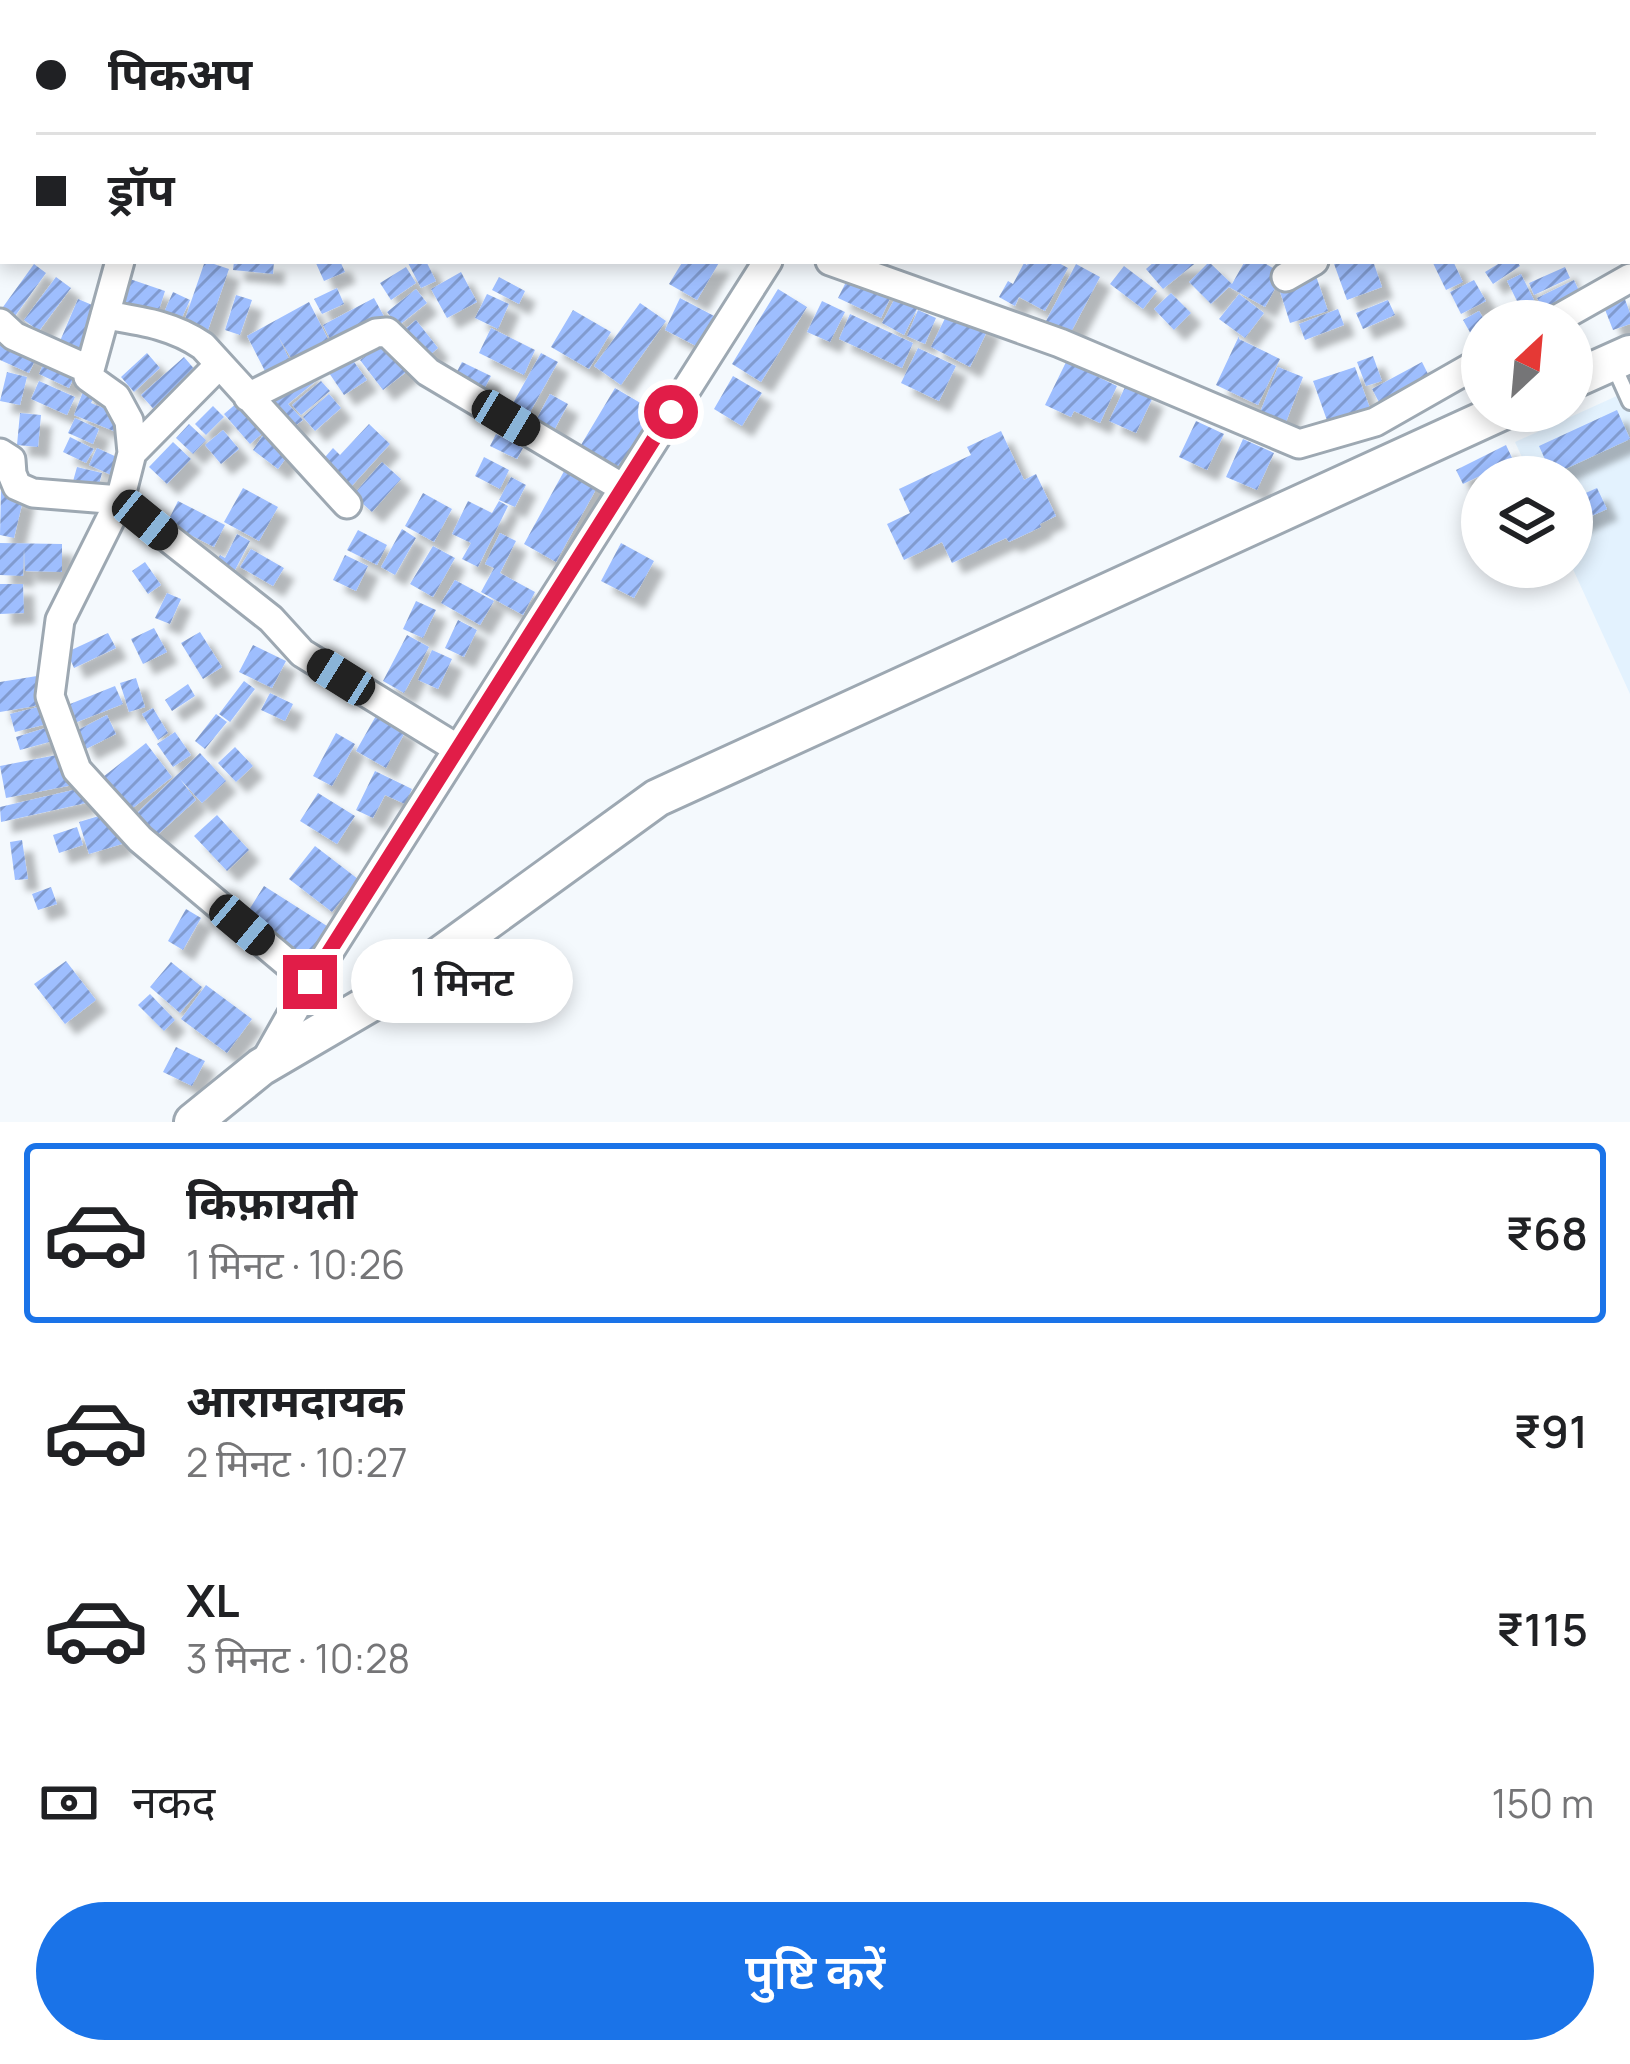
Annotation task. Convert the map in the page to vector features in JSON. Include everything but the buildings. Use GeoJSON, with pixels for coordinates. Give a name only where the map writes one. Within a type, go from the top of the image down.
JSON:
{"type":"FeatureCollection","features":[{"type":"Feature","properties":{"kind":"street"},"geometry":{"type":"LineString","coordinates":[[119,264],[88,377],[116,397],[129,421],[132,453],[120,500],[60,620],[50,696],[77,770],[140,839],[310,982]]}},
{"type":"Feature","properties":{"kind":"street"},"geometry":{"type":"LineString","coordinates":[[261,1067],[310,982],[766,264]]}},
{"type":"Feature","properties":{"kind":"street"},"geometry":{"type":"LineString","coordinates":[[838,264],[1060,343],[1299,444],[1375,422],[1461,374]]}},
{"type":"Feature","properties":{"kind":"street"},"geometry":{"type":"LineString","coordinates":[[1286,278],[1309,264]]}},
{"type":"Feature","properties":{"kind":"street"},"geometry":{"type":"LineString","coordinates":[[1591,300],[1630,278]]}},
{"type":"Feature","properties":{"kind":"street"},"geometry":{"type":"LineString","coordinates":[[105,315],[158,324],[203,346],[347,504]]}},
{"type":"Feature","properties":{"kind":"street"},"geometry":{"type":"LineString","coordinates":[[0,323],[14,336],[90,370]]}},
{"type":"Feature","properties":{"kind":"street"},"geometry":{"type":"LineString","coordinates":[[248,397],[376,333],[387,332],[428,372],[622,488]]}},
{"type":"Feature","properties":{"kind":"street"},"geometry":{"type":"LineString","coordinates":[[1593,371],[1621,358]]}},
{"type":"Feature","properties":{"kind":"street"},"geometry":{"type":"LineString","coordinates":[[132,453],[219,365]]}},
{"type":"Feature","properties":{"kind":"street"},"geometry":{"type":"LineString","coordinates":[[193,1122],[261,1067],[391,991],[657,798],[1461,430]]}},
{"type":"Feature","properties":{"kind":"street"},"geometry":{"type":"LineString","coordinates":[[0,453],[10,460],[17,486],[33,493],[120,500],[271,619],[302,653],[458,749]]}},
{"type":"Feature","properties":{"kind":"lane"},"geometry":{"type":"LineString","coordinates":[[1621,358],[1630,401]]}},
{"type":"Feature","properties":{"kind":"shaded area"},"geometry":{"type":"Polygon","coordinates":[[[1630,390],[1630,694],[1582,588],[1593,588],[1593,456],[1521,456],[1515,442],[1537,432],[1593,432],[1593,407],[1630,390]]]}},
{"type":"Feature","properties":{"kind":"route"},"geometry":{"type":"LineString","coordinates":[[310,982],[671,412]]}}]}
